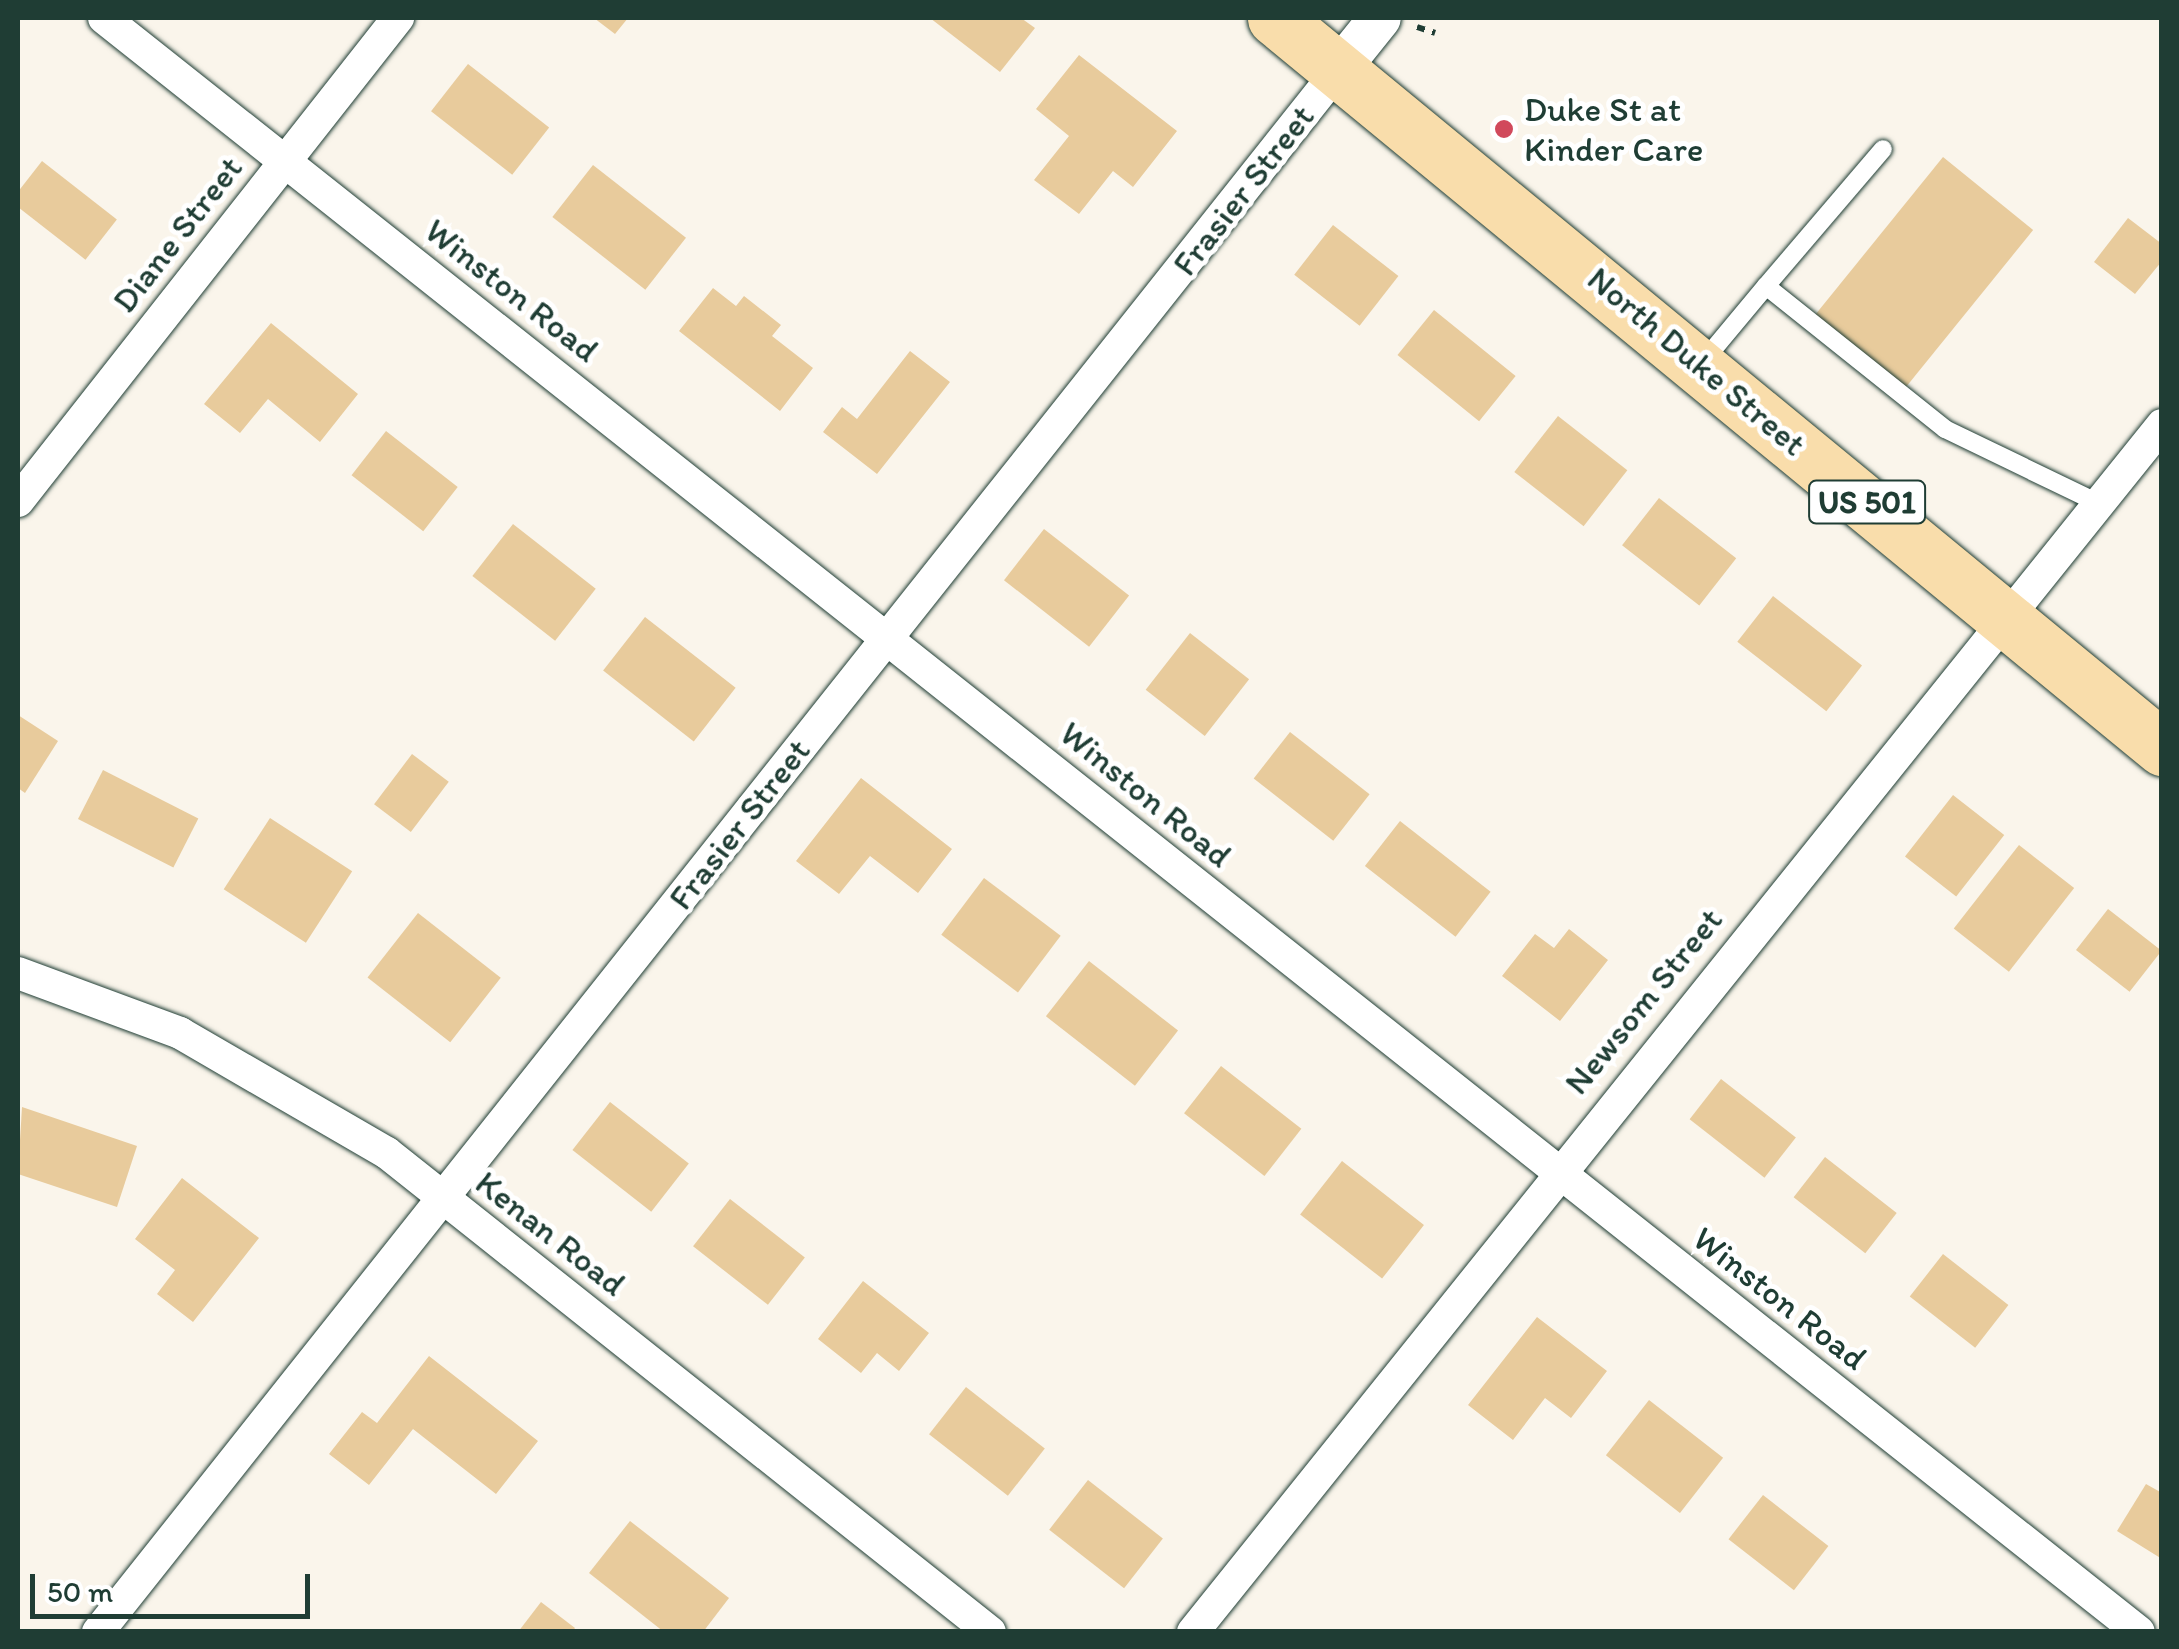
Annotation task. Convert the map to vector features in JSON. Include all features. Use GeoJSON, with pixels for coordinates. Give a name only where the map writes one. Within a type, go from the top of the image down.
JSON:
{"type":"FeatureCollection","features":[{"type":"Feature","properties":{"kind":"highway","name":"North Duke Street"},"geometry":{"type":"LineString","coordinates":[[1275,18],[2162,748]]}},
{"type":"Feature","properties":{"kind":"street","name":"Winston Road"},"geometry":{"type":"LineString","coordinates":[[104,18],[2139,1632]]}},
{"type":"Feature","properties":{"kind":"street","name":"Diane Street"},"geometry":{"type":"LineString","coordinates":[[18,500],[398,18]]}},
{"type":"Feature","properties":{"kind":"street","name":"Frasier Street"},"geometry":{"type":"LineString","coordinates":[[98,1632],[1380,18]]}},
{"type":"Feature","properties":{"kind":"street","name":"Newsom Street"},"geometry":{"type":"LineString","coordinates":[[1193,1632],[1558,1172],[2162,424]]}},
{"type":"Feature","properties":{"kind":"street","name":"Kenan Road"},"geometry":{"type":"LineString","coordinates":[[18,974],[251,1068],[442,1197],[990,1632]]}},
{"type":"Feature","properties":{"kind":"lane"},"geometry":{"type":"LineString","coordinates":[[1700,364],[1883,149]]}},
{"type":"Feature","properties":{"kind":"lane"},"geometry":{"type":"LineString","coordinates":[[1766,286],[1945,429],[2098,503]]}},
{"type":"Feature","properties":{"kind":"building"},"geometry":{"type":"Polygon","coordinates":[[[594,18],[628,18],[615,34],[594,18]]]}},
{"type":"Feature","properties":{"kind":"building"},"geometry":{"type":"Polygon","coordinates":[[[930,18],[1021,18],[1035,28],[1000,72],[930,18]]]}},
{"type":"Feature","properties":{"kind":"building"},"geometry":{"type":"Polygon","coordinates":[[[1079,55],[1177,131],[1133,187],[1113,171],[1079,214],[1034,180],[1069,136],[1036,109],[1079,55]]]}},
{"type":"Feature","properties":{"kind":"building"},"geometry":{"type":"Polygon","coordinates":[[[468,64],[549,127],[512,175],[431,111],[468,64]]]}},
{"type":"Feature","properties":{"kind":"building"},"geometry":{"type":"Polygon","coordinates":[[[1943,157],[2033,230],[1905,388],[1815,315],[1943,157]]]}},
{"type":"Feature","properties":{"kind":"building"},"geometry":{"type":"Polygon","coordinates":[[[42,161],[117,219],[85,260],[18,207],[18,192],[42,161]]]}},
{"type":"Feature","properties":{"kind":"building"},"geometry":{"type":"Polygon","coordinates":[[[593,165],[686,238],[645,290],[552,217],[593,165]]]}},
{"type":"Feature","properties":{"kind":"building"},"geometry":{"type":"Polygon","coordinates":[[[2128,218],[2162,244],[2162,261],[2135,294],[2094,262],[2128,218]]]}},
{"type":"Feature","properties":{"kind":"building"},"geometry":{"type":"Polygon","coordinates":[[[1333,225],[1398,276],[1360,326],[1294,275],[1333,225]]]}},
{"type":"Feature","properties":{"kind":"building"},"geometry":{"type":"Polygon","coordinates":[[[713,288],[736,306],[744,296],[781,325],[772,336],[813,368],[780,411],[679,331],[713,288]]]}},
{"type":"Feature","properties":{"kind":"building"},"geometry":{"type":"Polygon","coordinates":[[[1434,310],[1516,376],[1479,421],[1397,355],[1434,310]]]}},
{"type":"Feature","properties":{"kind":"building"},"geometry":{"type":"Polygon","coordinates":[[[271,323],[358,394],[320,442],[268,399],[240,433],[204,404],[271,323]]]}},
{"type":"Feature","properties":{"kind":"building"},"geometry":{"type":"Polygon","coordinates":[[[910,351],[950,382],[877,474],[823,432],[842,407],[857,419],[910,351]]]}},
{"type":"Feature","properties":{"kind":"building"},"geometry":{"type":"Polygon","coordinates":[[[1558,416],[1627,470],[1584,526],[1514,472],[1558,416]]]}},
{"type":"Feature","properties":{"kind":"building"},"geometry":{"type":"Polygon","coordinates":[[[386,431],[458,487],[423,531],[352,475],[386,431]]]}},
{"type":"Feature","properties":{"kind":"building"},"geometry":{"type":"Polygon","coordinates":[[[1659,498],[1736,558],[1699,606],[1622,545],[1659,498]]]}},
{"type":"Feature","properties":{"kind":"building"},"geometry":{"type":"Polygon","coordinates":[[[513,524],[596,589],[555,641],[472,576],[513,524]]]}},
{"type":"Feature","properties":{"kind":"building"},"geometry":{"type":"Polygon","coordinates":[[[1044,529],[1129,595],[1089,647],[1004,580],[1044,529]]]}},
{"type":"Feature","properties":{"kind":"building"},"geometry":{"type":"Polygon","coordinates":[[[1773,596],[1862,666],[1826,711],[1737,642],[1773,596]]]}},
{"type":"Feature","properties":{"kind":"building"},"geometry":{"type":"Polygon","coordinates":[[[645,617],[736,688],[694,741],[603,671],[645,617]]]}},
{"type":"Feature","properties":{"kind":"building"},"geometry":{"type":"Polygon","coordinates":[[[1190,633],[1249,679],[1205,736],[1146,690],[1190,633]]]}},
{"type":"Feature","properties":{"kind":"building"},"geometry":{"type":"Polygon","coordinates":[[[18,715],[58,741],[25,793],[18,788],[18,715]]]}},
{"type":"Feature","properties":{"kind":"building"},"geometry":{"type":"Polygon","coordinates":[[[1290,732],[1370,794],[1333,841],[1254,778],[1290,732]]]}},
{"type":"Feature","properties":{"kind":"building"},"geometry":{"type":"Polygon","coordinates":[[[412,754],[449,782],[411,832],[374,804],[412,754]]]}},
{"type":"Feature","properties":{"kind":"building"},"geometry":{"type":"Polygon","coordinates":[[[103,770],[198,819],[173,868],[78,819],[103,770]]]}},
{"type":"Feature","properties":{"kind":"building"},"geometry":{"type":"Polygon","coordinates":[[[861,778],[952,849],[918,893],[870,856],[839,894],[796,861],[861,778]]]}},
{"type":"Feature","properties":{"kind":"building"},"geometry":{"type":"Polygon","coordinates":[[[1953,795],[2004,835],[1956,896],[1905,856],[1953,795]]]}},
{"type":"Feature","properties":{"kind":"building"},"geometry":{"type":"Polygon","coordinates":[[[270,818],[352,871],[306,943],[224,889],[270,818]]]}},
{"type":"Feature","properties":{"kind":"building"},"geometry":{"type":"Polygon","coordinates":[[[1400,821],[1491,892],[1456,937],[1365,866],[1400,821]]]}},
{"type":"Feature","properties":{"kind":"building"},"geometry":{"type":"Polygon","coordinates":[[[2019,845],[2074,888],[2009,972],[1954,929],[2019,845]]]}},
{"type":"Feature","properties":{"kind":"building"},"geometry":{"type":"Polygon","coordinates":[[[984,878],[1061,936],[1018,992],[941,935],[984,878]]]}},
{"type":"Feature","properties":{"kind":"building"},"geometry":{"type":"Polygon","coordinates":[[[2108,909],[2162,951],[2130,992],[2076,950],[2108,909]]]}},
{"type":"Feature","properties":{"kind":"building"},"geometry":{"type":"Polygon","coordinates":[[[418,913],[501,978],[450,1042],[368,978],[418,913]]]}},
{"type":"Feature","properties":{"kind":"building"},"geometry":{"type":"Polygon","coordinates":[[[1569,929],[1608,960],[1560,1021],[1502,976],[1535,934],[1554,948],[1569,929]]]}},
{"type":"Feature","properties":{"kind":"building"},"geometry":{"type":"Polygon","coordinates":[[[1089,961],[1178,1031],[1135,1086],[1046,1016],[1089,961]]]}},
{"type":"Feature","properties":{"kind":"building"},"geometry":{"type":"Polygon","coordinates":[[[1221,1066],[1301,1129],[1264,1176],[1184,1113],[1221,1066]]]}},
{"type":"Feature","properties":{"kind":"building"},"geometry":{"type":"Polygon","coordinates":[[[1721,1079],[1796,1137],[1764,1178],[1690,1119],[1721,1079]]]}},
{"type":"Feature","properties":{"kind":"building"},"geometry":{"type":"Polygon","coordinates":[[[610,1102],[689,1164],[651,1212],[572,1150],[610,1102]]]}},
{"type":"Feature","properties":{"kind":"building"},"geometry":{"type":"Polygon","coordinates":[[[22,1107],[137,1146],[117,1207],[18,1174],[22,1107]]]}},
{"type":"Feature","properties":{"kind":"building"},"geometry":{"type":"Polygon","coordinates":[[[1825,1157],[1897,1213],[1865,1253],[1794,1197],[1825,1157]]]}},
{"type":"Feature","properties":{"kind":"building"},"geometry":{"type":"Polygon","coordinates":[[[1342,1161],[1424,1225],[1382,1279],[1300,1215],[1342,1161]]]}},
{"type":"Feature","properties":{"kind":"building"},"geometry":{"type":"Polygon","coordinates":[[[182,1178],[259,1238],[193,1322],[157,1294],[175,1270],[135,1239],[182,1178]]]}},
{"type":"Feature","properties":{"kind":"building"},"geometry":{"type":"Polygon","coordinates":[[[730,1199],[805,1257],[768,1305],[693,1246],[730,1199]]]}},
{"type":"Feature","properties":{"kind":"building"},"geometry":{"type":"Polygon","coordinates":[[[1943,1254],[2008,1305],[1975,1348],[1910,1297],[1943,1254]]]}},
{"type":"Feature","properties":{"kind":"building"},"geometry":{"type":"Polygon","coordinates":[[[863,1281],[929,1333],[899,1371],[877,1353],[861,1373],[818,1339],[863,1281]]]}},
{"type":"Feature","properties":{"kind":"building"},"geometry":{"type":"Polygon","coordinates":[[[1537,1317],[1607,1371],[1571,1418],[1545,1398],[1513,1440],[1468,1405],[1537,1317]]]}},
{"type":"Feature","properties":{"kind":"building"},"geometry":{"type":"Polygon","coordinates":[[[429,1356],[538,1441],[496,1494],[413,1429],[369,1485],[329,1454],[362,1412],[377,1423],[429,1356]]]}},
{"type":"Feature","properties":{"kind":"building"},"geometry":{"type":"Polygon","coordinates":[[[966,1387],[1045,1449],[1008,1496],[929,1434],[966,1387]]]}},
{"type":"Feature","properties":{"kind":"building"},"geometry":{"type":"Polygon","coordinates":[[[1649,1400],[1723,1458],[1680,1513],[1606,1455],[1649,1400]]]}},
{"type":"Feature","properties":{"kind":"building"},"geometry":{"type":"Polygon","coordinates":[[[1088,1480],[1163,1538],[1124,1588],[1049,1530],[1088,1480]]]}},
{"type":"Feature","properties":{"kind":"building"},"geometry":{"type":"Polygon","coordinates":[[[2146,1484],[2162,1493],[2162,1559],[2117,1531],[2146,1484]]]}},
{"type":"Feature","properties":{"kind":"building"},"geometry":{"type":"Polygon","coordinates":[[[1763,1495],[1828,1546],[1794,1590],[1729,1539],[1763,1495]]]}},
{"type":"Feature","properties":{"kind":"building"},"geometry":{"type":"Polygon","coordinates":[[[630,1521],[729,1598],[703,1632],[664,1632],[589,1573],[630,1521]]]}},
{"type":"Feature","properties":{"kind":"building"},"geometry":{"type":"Polygon","coordinates":[[[541,1602],[575,1628],[572,1632],[518,1632],[541,1602]]]}},
{"type":"Feature","properties":{"kind":"place","name":"Duke St at Kinder Care"},"geometry":{"type":"Point","coordinates":[1504,129]}}]}
